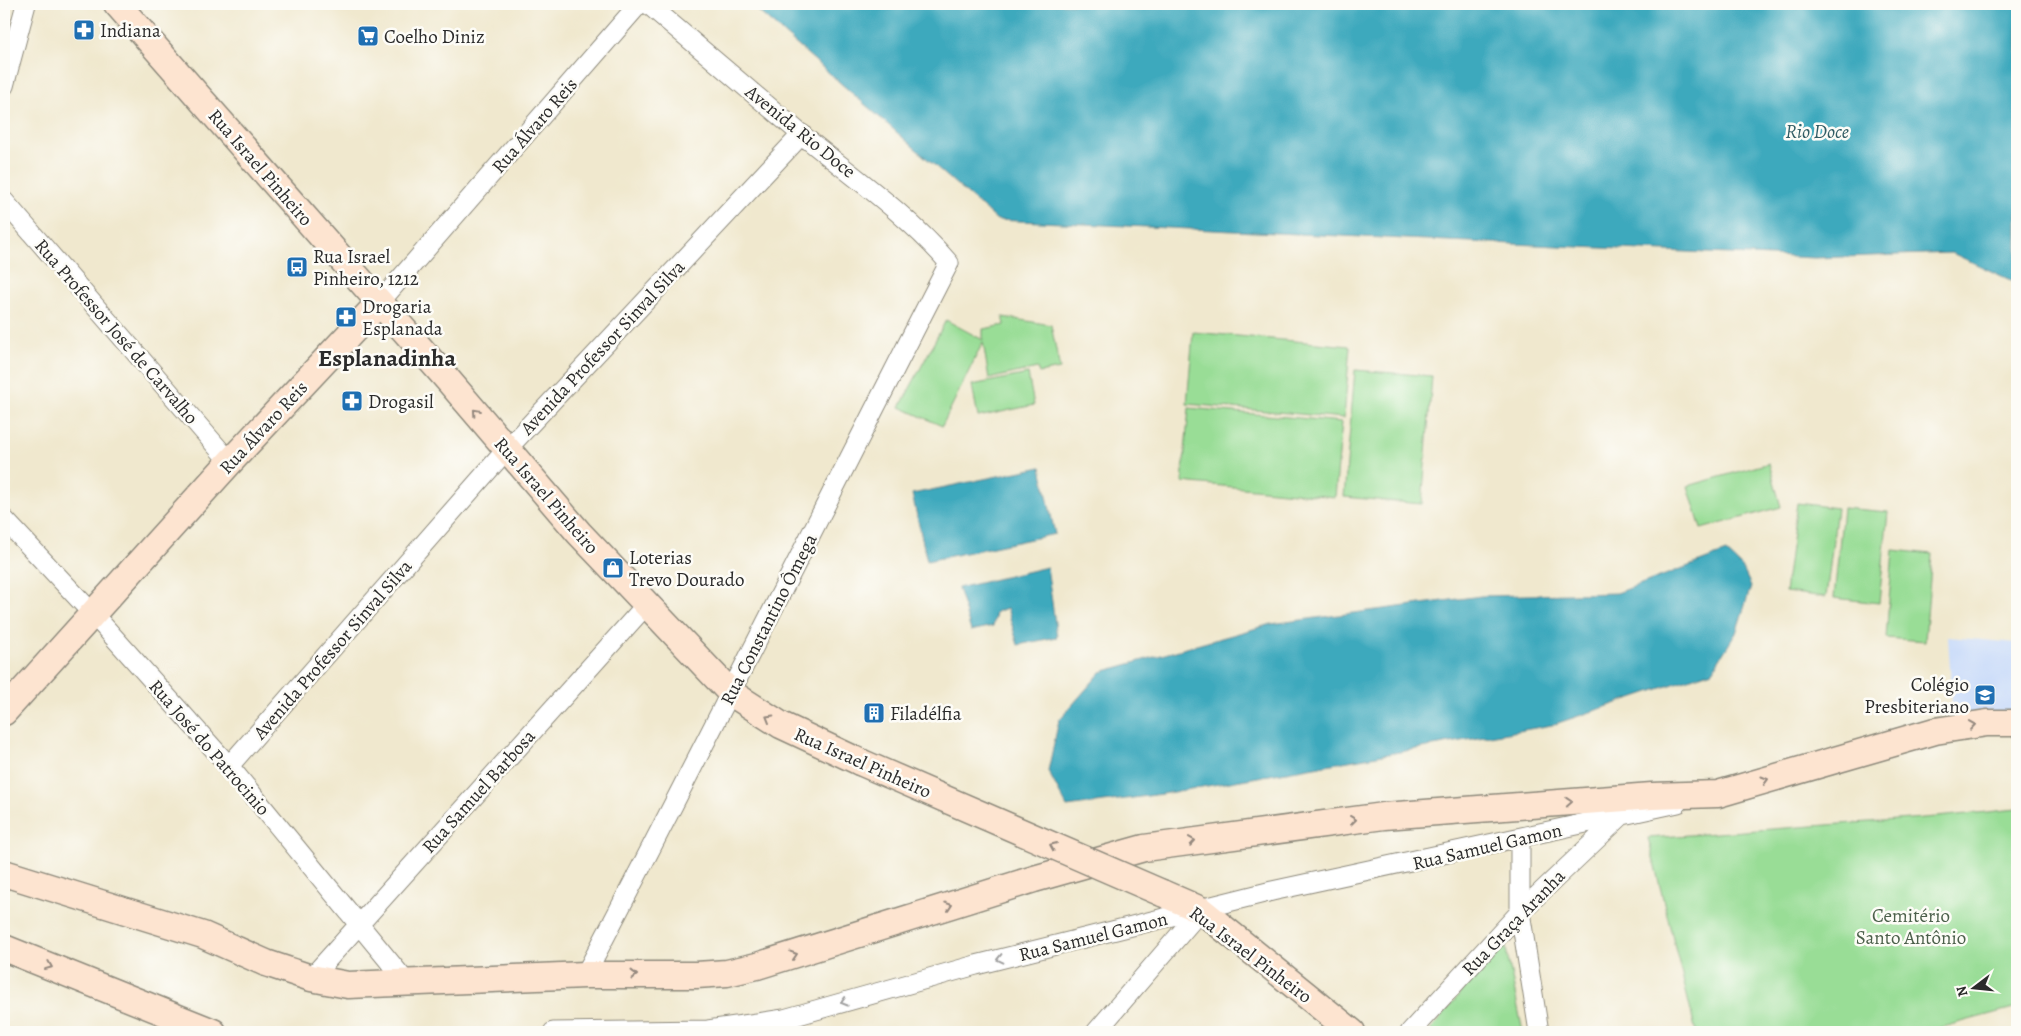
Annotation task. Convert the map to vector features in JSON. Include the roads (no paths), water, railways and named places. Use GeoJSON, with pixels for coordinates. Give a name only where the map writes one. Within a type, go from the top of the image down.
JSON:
{"type":"FeatureCollection","features":[{"type":"Feature","properties":{"kind":"street"},"geometry":{"type":"LineString","coordinates":[[4,86],[26,4]]}},
{"type":"Feature","properties":{"kind":"street","name":"Rua Israel Pinheiro"},"geometry":{"type":"LineString","coordinates":[[117,4],[579,533],[732,693],[781,725],[860,762],[1201,910],[1352,1032]]}},
{"type":"Feature","properties":{"kind":"street","name":"Rua Álvaro Reis"},"geometry":{"type":"LineString","coordinates":[[4,712],[230,462],[379,303],[639,4]]}},
{"type":"Feature","properties":{"kind":"street","name":"Avenida Rio Doce"},"geometry":{"type":"LineString","coordinates":[[648,4],[802,134],[898,210],[923,233],[950,263]]}},
{"type":"Feature","properties":{"kind":"street","name":"Avenida Professor Sinval Silva"},"geometry":{"type":"LineString","coordinates":[[229,766],[507,449],[802,134]]}},
{"type":"Feature","properties":{"kind":"street","name":"Rua Professor José de Carvalho"},"geometry":{"type":"LineString","coordinates":[[4,200],[230,462]]}},
{"type":"Feature","properties":{"kind":"street","name":"Rua Constantino Ômega"},"geometry":{"type":"LineString","coordinates":[[585,975],[732,693],[861,434],[950,263]]}},
{"type":"Feature","properties":{"kind":"street","name":"Rua José do Patrocinio"},"geometry":{"type":"LineString","coordinates":[[4,519],[93,614],[229,766],[407,983]]}},
{"type":"Feature","properties":{"kind":"street","name":"Rua Samuel Barbosa"},"geometry":{"type":"LineString","coordinates":[[311,978],[646,605]]}},
{"type":"Feature","properties":{"kind":"street"},"geometry":{"type":"LineString","coordinates":[[4,873],[203,935],[266,963],[311,978],[358,986],[585,975],[696,975],[726,973],[757,966],[1034,879],[1144,848],[1384,816],[1718,794],[1935,732],[1987,723],[2017,722]]}},
{"type":"Feature","properties":{"kind":"street","name":"Rua Samuel Gamon"},"geometry":{"type":"LineString","coordinates":[[553,1032],[708,1030],[784,1019],[976,965],[1272,891],[1621,817],[1718,794]]}},
{"type":"Feature","properties":{"kind":"street","name":"Rua Graça Aranha"},"geometry":{"type":"LineString","coordinates":[[1410,1032],[1520,912],[1621,817]]}},
{"type":"Feature","properties":{"kind":"street"},"geometry":{"type":"LineString","coordinates":[[1520,838],[1520,912],[1540,1032]]}},
{"type":"Feature","properties":{"kind":"street"},"geometry":{"type":"LineString","coordinates":[[1096,1032],[1201,910]]}},
{"type":"Feature","properties":{"kind":"street"},"geometry":{"type":"LineString","coordinates":[[4,948],[213,1032]]}},
{"type":"Feature","properties":{"kind":"water","name":"Rio Doce"},"geometry":{"type":"Polygon","coordinates":[[[750,4],[2017,4],[2017,283],[1952,253],[1815,258],[997,220],[750,4]]]}},
{"type":"Feature","properties":{"kind":"water"},"geometry":{"type":"Polygon","coordinates":[[[1041,467],[1055,534],[927,561],[912,494],[1041,467]]]}},
{"type":"Feature","properties":{"kind":"water"},"geometry":{"type":"Polygon","coordinates":[[[1726,552],[1742,567],[1751,586],[1736,633],[1712,671],[1552,725],[1162,794],[1067,807],[1048,771],[1059,720],[1101,672],[1271,624],[1481,596],[1617,593],[1726,552]]]}},
{"type":"Feature","properties":{"kind":"water"},"geometry":{"type":"Polygon","coordinates":[[[1047,567],[1057,637],[1018,645],[1007,608],[996,612],[993,626],[971,631],[958,588],[1047,567]]]}},
{"type":"Feature","properties":{"kind":"place","name":"Indiana"},"geometry":{"type":"Point","coordinates":[84,30]}},
{"type":"Feature","properties":{"kind":"place","name":"Coelho Diniz"},"geometry":{"type":"Point","coordinates":[368,36]}},
{"type":"Feature","properties":{"kind":"place","name":"Rua Israel Pinheiro, 1212"},"geometry":{"type":"Point","coordinates":[297,267]}},
{"type":"Feature","properties":{"kind":"place","name":"Drogaria Esplanada"},"geometry":{"type":"Point","coordinates":[346,317]}},
{"type":"Feature","properties":{"kind":"place","name":"Drogasil"},"geometry":{"type":"Point","coordinates":[352,401]}},
{"type":"Feature","properties":{"kind":"place","name":"Loterias Trevo Dourado"},"geometry":{"type":"Point","coordinates":[613,568]}},
{"type":"Feature","properties":{"kind":"place","name":"Colégio Presbiteriano"},"geometry":{"type":"Point","coordinates":[1985,695]}},
{"type":"Feature","properties":{"kind":"place","name":"Filadélfia"},"geometry":{"type":"Point","coordinates":[874,713]}},
{"type":"Feature","properties":{"kind":"district","name":"Esplanadinha"},"geometry":{"type":"Point","coordinates":[387,358]}},
{"type":"Feature","properties":{"kind":"park label","name":"Cemitério Santo Antônio"},"geometry":{"type":"Point","coordinates":[1911,926]}}]}
